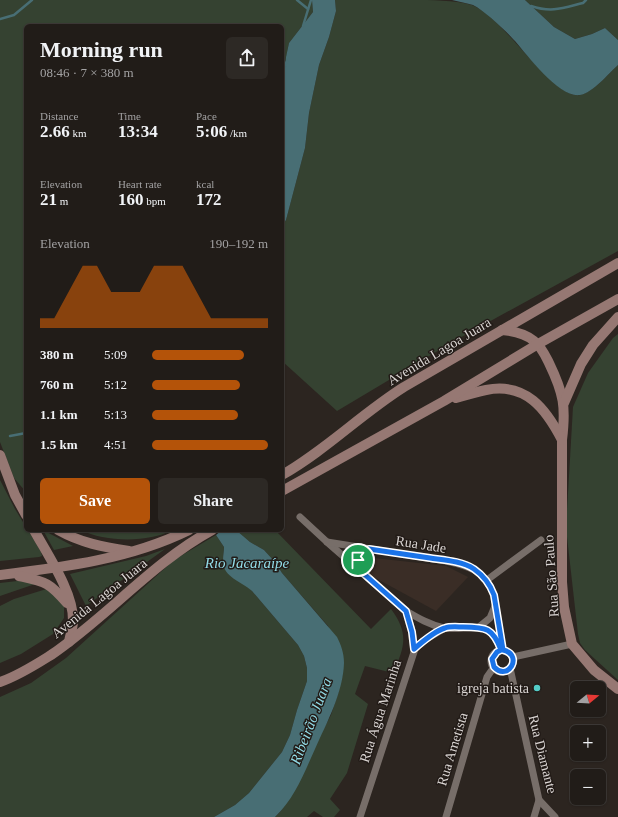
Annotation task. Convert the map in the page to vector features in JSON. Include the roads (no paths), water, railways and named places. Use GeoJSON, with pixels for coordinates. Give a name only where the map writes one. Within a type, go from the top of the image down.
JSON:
{"type":"FeatureCollection","features":[{"type":"Feature","properties":{"kind":"main road","name":"Avenida Lagoa Juara"},"geometry":{"type":"LineString","coordinates":[[284,474],[318,452],[385,399],[618,263]]}},
{"type":"Feature","properties":{"kind":"main road"},"geometry":{"type":"LineString","coordinates":[[284,490],[444,401],[538,344],[618,299]]}},
{"type":"Feature","properties":{"kind":"main road"},"geometry":{"type":"LineString","coordinates":[[564,403],[581,364],[593,345],[618,317]]}},
{"type":"Feature","properties":{"kind":"main road"},"geometry":{"type":"LineString","coordinates":[[502,330],[514,331],[525,335],[538,344]]}},
{"type":"Feature","properties":{"kind":"main road","name":"Rua São Paulo"},"geometry":{"type":"LineString","coordinates":[[538,344],[561,389],[564,403],[562,440],[562,582],[564,607],[572,644],[594,670],[618,690]]}},
{"type":"Feature","properties":{"kind":"main road","name":"Rua São Paulo"},"geometry":{"type":"LineString","coordinates":[[444,401],[487,390],[514,390],[525,395],[545,411],[562,440]]}},
{"type":"Feature","properties":{"kind":"main road"},"geometry":{"type":"LineString","coordinates":[[0,455],[15,495],[24,511]]}},
{"type":"Feature","properties":{"kind":"main road"},"geometry":{"type":"LineString","coordinates":[[15,495],[24,504]]}},
{"type":"Feature","properties":{"kind":"main road"},"geometry":{"type":"LineString","coordinates":[[35,532],[62,580],[71,608],[73,620],[69,642]]}},
{"type":"Feature","properties":{"kind":"main road"},"geometry":{"type":"LineString","coordinates":[[62,532],[72,538],[92,545],[133,552]]}},
{"type":"Feature","properties":{"kind":"main road","name":"Avenida Lagoa Juara"},"geometry":{"type":"LineString","coordinates":[[0,575],[98,561],[133,552],[169,540],[185,532]]}},
{"type":"Feature","properties":{"kind":"main road","name":"Avenida Lagoa Juara"},"geometry":{"type":"LineString","coordinates":[[0,682],[32,667],[69,642],[173,554],[208,532]]}},
{"type":"Feature","properties":{"kind":"main road"},"geometry":{"type":"LineString","coordinates":[[11,574],[43,581],[49,584],[71,608]]}},
{"type":"Feature","properties":{"kind":"street"},"geometry":{"type":"LineString","coordinates":[[300,517],[406,611],[420,619],[445,628],[479,627],[493,635],[502,650]]}},
{"type":"Feature","properties":{"kind":"street"},"geometry":{"type":"LineString","coordinates":[[502,650],[496,605],[487,580],[541,540]]}},
{"type":"Feature","properties":{"kind":"street","name":"Rua Jade"},"geometry":{"type":"LineString","coordinates":[[327,542],[463,564],[473,568],[487,580]]}},
{"type":"Feature","properties":{"kind":"street"},"geometry":{"type":"LineString","coordinates":[[355,566],[358,560],[369,549]]}},
{"type":"Feature","properties":{"kind":"street"},"geometry":{"type":"LineString","coordinates":[[479,627],[490,618],[496,605]]}},
{"type":"Feature","properties":{"kind":"street","name":"Rua Água Marinha"},"geometry":{"type":"LineString","coordinates":[[360,817],[414,649],[412,632],[406,611]]}},
{"type":"Feature","properties":{"kind":"street"},"geometry":{"type":"LineString","coordinates":[[414,649],[423,641],[445,628]]}},
{"type":"Feature","properties":{"kind":"street"},"geometry":{"type":"LineString","coordinates":[[513,657],[572,644]]}},
{"type":"Feature","properties":{"kind":"street"},"geometry":{"type":"LineString","coordinates":[[502,650],[509,652],[513,657],[513,663],[510,668],[504,672],[500,672],[494,667],[492,659],[497,652],[502,650]]}},
{"type":"Feature","properties":{"kind":"street","name":"Rua Ametista"},"geometry":{"type":"LineString","coordinates":[[446,817],[487,677],[494,667]]}},
{"type":"Feature","properties":{"kind":"street","name":"Rua Diamante"},"geometry":{"type":"LineString","coordinates":[[510,668],[539,800],[555,817]]}},
{"type":"Feature","properties":{"kind":"street"},"geometry":{"type":"LineString","coordinates":[[534,817],[539,800]]}},
{"type":"Feature","properties":{"kind":"water"},"geometry":{"type":"Polygon","coordinates":[[[312,0],[335,0],[336,11],[319,65],[309,113],[305,148],[284,223],[284,78],[286,57],[289,43],[313,12],[312,0]]]}},
{"type":"Feature","properties":{"kind":"water"},"geometry":{"type":"Polygon","coordinates":[[[452,0],[525,0],[554,27],[575,39],[605,28],[618,40],[618,65],[590,91],[580,95],[572,94],[563,90],[544,75],[511,37],[483,12],[473,5],[452,0]]]}},
{"type":"Feature","properties":{"kind":"water","name":"Rio Jacaraípe"},"geometry":{"type":"Polygon","coordinates":[[[220,532],[238,532],[250,542],[264,550],[337,637],[341,646],[344,663],[338,696],[294,793],[275,817],[214,817],[235,805],[249,793],[282,752],[290,735],[307,681],[307,668],[304,656],[298,645],[252,591],[229,575],[226,571],[223,560],[224,547],[216,535],[220,532]]]}},
{"type":"Feature","properties":{"kind":"waterway"},"geometry":{"type":"LineString","coordinates":[[0,19],[14,15],[32,0]]}},
{"type":"Feature","properties":{"kind":"waterway"},"geometry":{"type":"LineString","coordinates":[[297,0],[308,9]]}},
{"type":"Feature","properties":{"kind":"waterway","name":"Ribeirão Juara"},"geometry":{"type":"LineString","coordinates":[[303,26],[311,0]]}},
{"type":"Feature","properties":{"kind":"waterway","name":"Ribeirão Juara"},"geometry":{"type":"LineString","coordinates":[[531,6],[545,9],[557,9],[583,3],[586,0]]}},
{"type":"Feature","properties":{"kind":"waterway","name":"Ribeirão Juara"},"geometry":{"type":"LineString","coordinates":[[284,68],[287,61]]}},
{"type":"Feature","properties":{"kind":"waterway"},"geometry":{"type":"LineString","coordinates":[[10,436],[24,433]]}},
{"type":"Feature","properties":{"kind":"place","name":"igreja batista"},"geometry":{"type":"Point","coordinates":[537,688]}}]}
